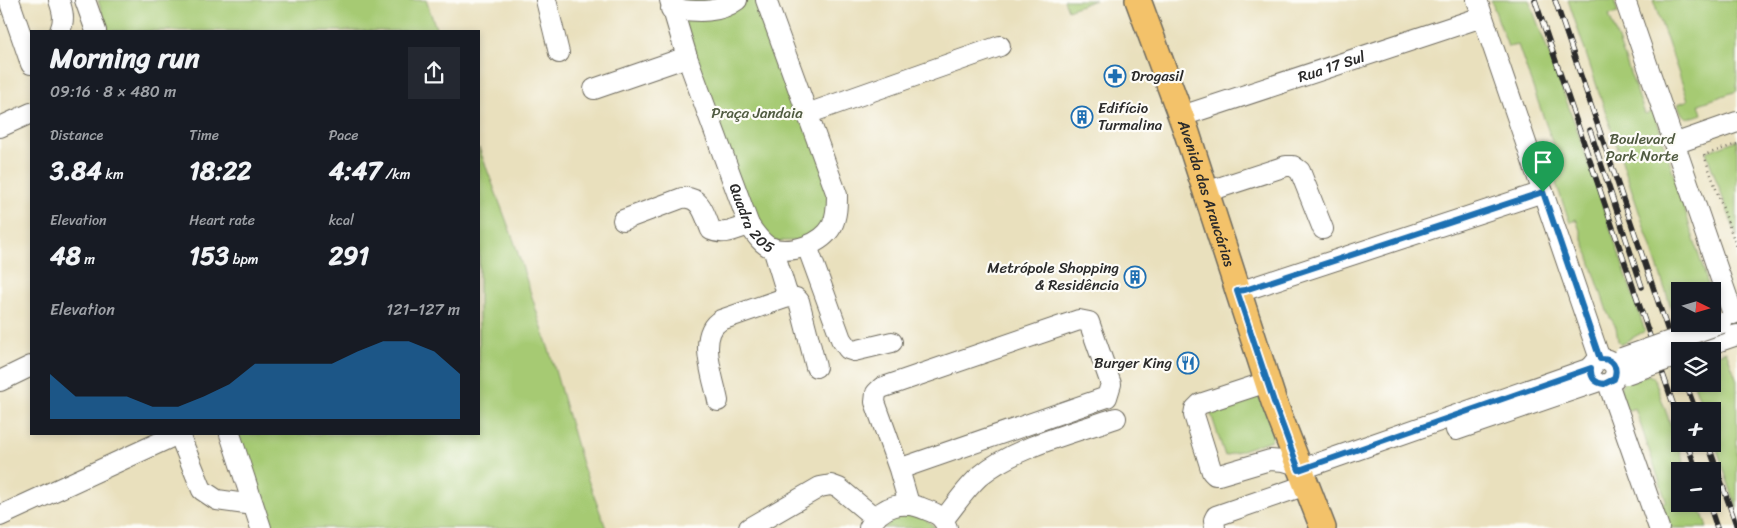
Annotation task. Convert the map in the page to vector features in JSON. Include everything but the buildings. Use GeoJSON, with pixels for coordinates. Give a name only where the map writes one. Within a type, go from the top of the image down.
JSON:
{"type":"FeatureCollection","features":[{"type":"Feature","properties":{"kind":"main road","name":"Avenida das Araucárias"},"geometry":{"type":"LineString","coordinates":[[1138,0],[1206,192],[1267,382],[1323,528]]}},
{"type":"Feature","properties":{"kind":"street"},"geometry":{"type":"LineString","coordinates":[[9,0],[29,52]]}},
{"type":"Feature","properties":{"kind":"street"},"geometry":{"type":"LineString","coordinates":[[59,0],[64,15],[60,30]]}},
{"type":"Feature","properties":{"kind":"street"},"geometry":{"type":"LineString","coordinates":[[85,0],[96,30]]}},
{"type":"Feature","properties":{"kind":"street"},"geometry":{"type":"LineString","coordinates":[[546,0],[560,53]]}},
{"type":"Feature","properties":{"kind":"street","name":"Quadra 205"},"geometry":{"type":"LineString","coordinates":[[671,4],[703,12],[720,9],[737,0]]}},
{"type":"Feature","properties":{"kind":"street","name":"Quadra 205"},"geometry":{"type":"LineString","coordinates":[[671,4],[688,57],[749,225],[761,241],[773,248],[792,249],[807,246],[817,241],[832,226],[837,210],[836,195],[766,0]]}},
{"type":"Feature","properties":{"kind":"street"},"geometry":{"type":"LineString","coordinates":[[1625,0],[1674,144],[1731,324]]}},
{"type":"Feature","properties":{"kind":"street"},"geometry":{"type":"LineString","coordinates":[[1480,8],[1543,192],[1609,370],[1659,528]]}},
{"type":"Feature","properties":{"kind":"street","name":"Rua 17 Sul"},"geometry":{"type":"LineString","coordinates":[[1180,118],[1480,8]]}},
{"type":"Feature","properties":{"kind":"street"},"geometry":{"type":"LineString","coordinates":[[807,114],[1000,46]]}},
{"type":"Feature","properties":{"kind":"street"},"geometry":{"type":"LineString","coordinates":[[594,89],[688,57]]}},
{"type":"Feature","properties":{"kind":"street"},"geometry":{"type":"LineString","coordinates":[[0,127],[30,113]]}},
{"type":"Feature","properties":{"kind":"street"},"geometry":{"type":"LineString","coordinates":[[1674,144],[1737,122]]}},
{"type":"Feature","properties":{"kind":"street"},"geometry":{"type":"LineString","coordinates":[[1206,192],[1286,166],[1294,166],[1300,172],[1323,229]]}},
{"type":"Feature","properties":{"kind":"street"},"geometry":{"type":"LineString","coordinates":[[1237,291],[1245,290],[1543,192]]}},
{"type":"Feature","properties":{"kind":"street"},"geometry":{"type":"LineString","coordinates":[[623,220],[688,197],[699,203],[711,230],[724,233],[749,225]]}},
{"type":"Feature","properties":{"kind":"street"},"geometry":{"type":"LineString","coordinates":[[807,246],[841,339],[848,349],[854,351],[892,342]]}},
{"type":"Feature","properties":{"kind":"street"},"geometry":{"type":"LineString","coordinates":[[773,248],[788,297]]}},
{"type":"Feature","properties":{"kind":"street"},"geometry":{"type":"LineString","coordinates":[[718,401],[707,350],[709,333],[716,323],[788,297],[796,298],[799,301],[816,367]]}},
{"type":"Feature","properties":{"kind":"street"},"geometry":{"type":"LineString","coordinates":[[899,469],[1107,396],[1110,384],[1089,322],[1079,320],[881,388],[876,393],[875,402],[899,469],[909,504]]}},
{"type":"Feature","properties":{"kind":"street"},"geometry":{"type":"LineString","coordinates":[[1704,342],[1731,324]]}},
{"type":"Feature","properties":{"kind":"street"},"geometry":{"type":"LineString","coordinates":[[1215,528],[1216,516],[1302,476],[1609,370],[1731,324]]}},
{"type":"Feature","properties":{"kind":"street"},"geometry":{"type":"LineString","coordinates":[[1609,370],[1671,357]]}},
{"type":"Feature","properties":{"kind":"street"},"geometry":{"type":"LineString","coordinates":[[0,381],[30,366]]}},
{"type":"Feature","properties":{"kind":"street"},"geometry":{"type":"LineString","coordinates":[[1267,382],[1200,404],[1195,409],[1194,415],[1212,472],[1215,475],[1270,460],[1284,461],[1302,476]]}},
{"type":"Feature","properties":{"kind":"street"},"geometry":{"type":"LineString","coordinates":[[749,528],[820,488],[831,485],[839,488],[872,523],[888,508],[909,504],[935,513],[945,524],[970,486],[1004,459],[1024,450],[1116,418]]}},
{"type":"Feature","properties":{"kind":"street"},"geometry":{"type":"LineString","coordinates":[[0,516],[176,435]]}},
{"type":"Feature","properties":{"kind":"street"},"geometry":{"type":"LineString","coordinates":[[178,435],[202,490],[217,500],[253,505]]}},
{"type":"Feature","properties":{"kind":"street"},"geometry":{"type":"LineString","coordinates":[[230,435],[261,528]]}},
{"type":"Feature","properties":{"kind":"path"},"geometry":{"type":"LineString","coordinates":[[1737,145],[1704,155],[1737,248]]}},
{"type":"Feature","properties":{"kind":"green space"},"geometry":{"type":"Polygon","coordinates":[[[98,0],[426,0],[437,30],[108,30],[98,0]]]}},
{"type":"Feature","properties":{"kind":"green space","name":"Praça Jandaia"},"geometry":{"type":"Polygon","coordinates":[[[670,0],[766,0],[837,195],[817,241],[761,241],[670,0]]]}},
{"type":"Feature","properties":{"kind":"green space"},"geometry":{"type":"Polygon","coordinates":[[[1064,0],[1095,0],[1068,10],[1064,0]]]}},
{"type":"Feature","properties":{"kind":"green space"},"geometry":{"type":"Polygon","coordinates":[[[1491,0],[1529,0],[1575,124],[1645,331],[1621,344],[1618,341],[1616,327],[1608,314],[1576,219],[1570,223],[1545,152],[1554,147],[1518,45],[1508,47],[1491,0]]]}},
{"type":"Feature","properties":{"kind":"green space","name":"Boulevard Park Norte"},"geometry":{"type":"Polygon","coordinates":[[[1568,0],[1614,0],[1618,13],[1609,15],[1645,114],[1654,111],[1707,282],[1671,282],[1671,307],[1568,0]]]}},
{"type":"Feature","properties":{"kind":"green space"},"geometry":{"type":"Polygon","coordinates":[[[1653,0],[1737,0],[1737,91],[1699,104],[1702,114],[1690,118],[1684,116],[1680,110],[1678,104],[1688,100],[1653,0]]]}},
{"type":"Feature","properties":{"kind":"green space"},"geometry":{"type":"Polygon","coordinates":[[[1737,140],[1737,237],[1706,152],[1737,140]]]}},
{"type":"Feature","properties":{"kind":"green space"},"geometry":{"type":"Polygon","coordinates":[[[480,151],[514,241],[550,353],[582,464],[606,528],[269,528],[236,435],[480,435],[480,151]]]}},
{"type":"Feature","properties":{"kind":"green space"},"geometry":{"type":"Polygon","coordinates":[[[1726,351],[1737,380],[1737,509],[1718,452],[1721,452],[1721,402],[1701,402],[1697,392],[1721,392],[1721,353],[1726,351]]]}},
{"type":"Feature","properties":{"kind":"green space"},"geometry":{"type":"Polygon","coordinates":[[[1649,375],[1654,378],[1671,426],[1671,452],[1680,452],[1684,462],[1671,462],[1671,512],[1702,512],[1707,528],[1666,528],[1658,506],[1666,501],[1635,408],[1624,412],[1620,387],[1626,380],[1649,375]]]}},
{"type":"Feature","properties":{"kind":"green space"},"geometry":{"type":"Polygon","coordinates":[[[1256,396],[1259,397],[1272,424],[1273,435],[1271,440],[1225,456],[1210,411],[1256,396]]]}},
{"type":"Feature","properties":{"kind":"green space"},"geometry":{"type":"Polygon","coordinates":[[[912,515],[924,518],[936,528],[883,528],[898,517],[912,515]]]}},
{"type":"Feature","properties":{"kind":"railway"},"geometry":{"type":"LineString","coordinates":[[1535,0],[1672,402]]}},
{"type":"Feature","properties":{"kind":"railway"},"geometry":{"type":"LineString","coordinates":[[1555,0],[1672,342]]}},
{"type":"Feature","properties":{"kind":"railway"},"geometry":{"type":"LineString","coordinates":[[1590,130],[1642,287]]}},
{"type":"Feature","properties":{"kind":"railway"},"geometry":{"type":"LineString","coordinates":[[1689,392],[1693,402]]}},
{"type":"Feature","properties":{"kind":"railway"},"geometry":{"type":"LineString","coordinates":[[1690,452],[1694,462]]}},
{"type":"Feature","properties":{"kind":"railway"},"geometry":{"type":"LineString","coordinates":[[1711,452],[1737,527]]}},
{"type":"Feature","properties":{"kind":"railway"},"geometry":{"type":"LineString","coordinates":[[1712,512],[1717,528]]}},
{"type":"Feature","properties":{"kind":"place","name":"Drogasil"},"geometry":{"type":"Point","coordinates":[1115,76]}},
{"type":"Feature","properties":{"kind":"place","name":"Edifício Turmalina"},"geometry":{"type":"Point","coordinates":[1082,117]}},
{"type":"Feature","properties":{"kind":"place","name":"Metrópole Shopping & Residência"},"geometry":{"type":"Point","coordinates":[1135,277]}},
{"type":"Feature","properties":{"kind":"place","name":"Burger King"},"geometry":{"type":"Point","coordinates":[1188,363]}},
{"type":"Feature","properties":{"kind":"route"},"geometry":{"type":"LineString","coordinates":[[1543,192],[1600,359],[1607,359],[1614,364],[1616,375],[1614,379],[1608,383],[1600,384],[1591,376],[1591,368],[1299,470],[1237,291],[1245,290],[1543,192]]}}]}
